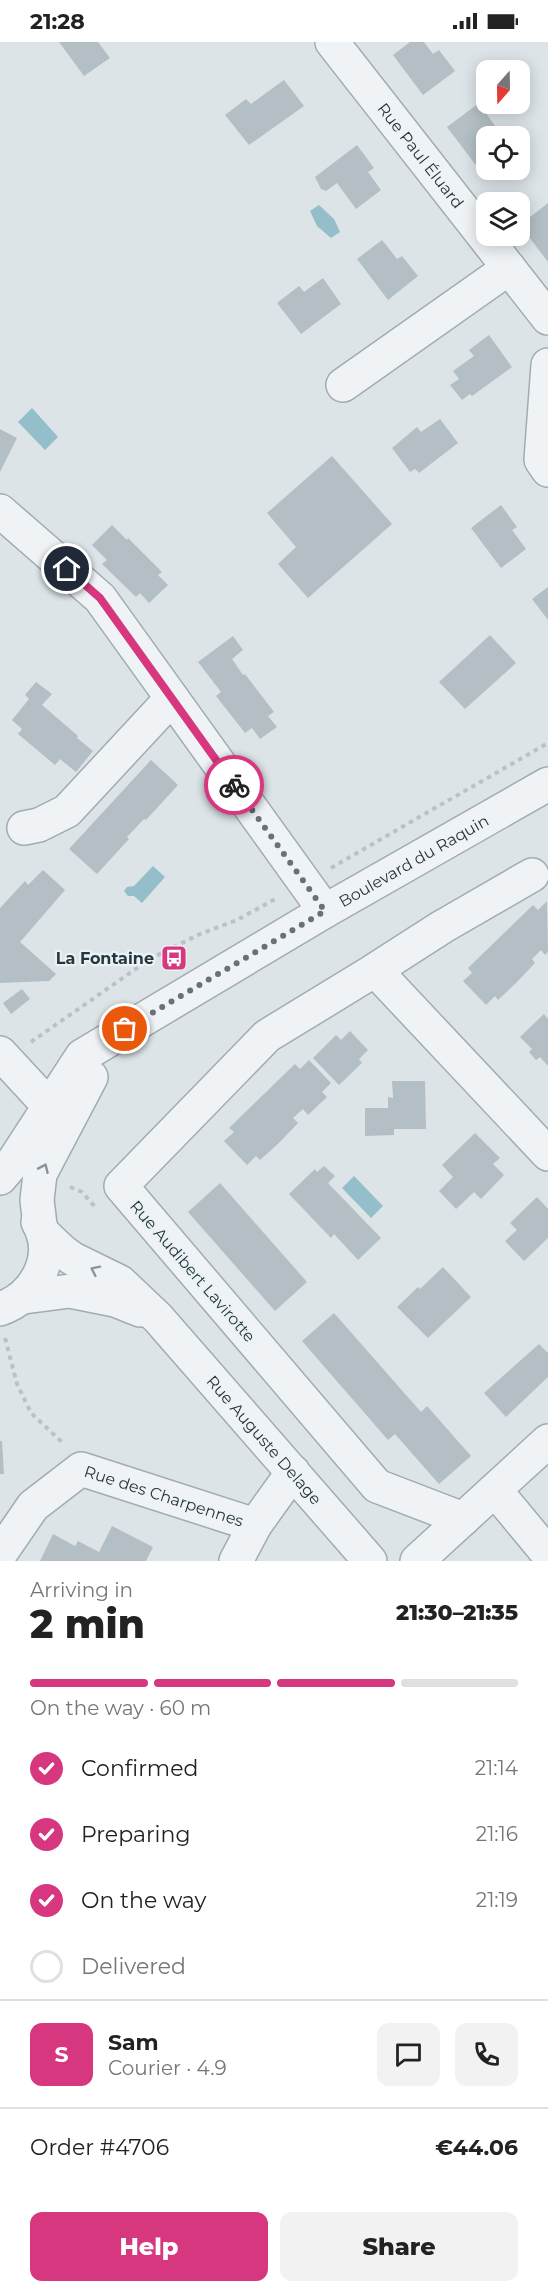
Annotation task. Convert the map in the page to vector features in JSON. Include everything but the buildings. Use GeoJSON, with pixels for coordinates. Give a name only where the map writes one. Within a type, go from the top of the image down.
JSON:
{"type":"FeatureCollection","features":[{"type":"Feature","properties":{"kind":"street","name":"Rue Paul Éluard"},"geometry":{"type":"LineString","coordinates":[[332,42],[548,318]]}},
{"type":"Feature","properties":{"kind":"street"},"geometry":{"type":"LineString","coordinates":[[343,385],[509,268]]}},
{"type":"Feature","properties":{"kind":"street"},"geometry":{"type":"LineString","coordinates":[[548,365],[541,460],[548,470]]}},
{"type":"Feature","properties":{"kind":"street"},"geometry":{"type":"LineString","coordinates":[[0,511],[100,598],[325,911]]}},
{"type":"Feature","properties":{"kind":"street"},"geometry":{"type":"LineString","coordinates":[[24,828],[39,825],[67,811],[172,698]]}},
{"type":"Feature","properties":{"kind":"street","name":"Boulevard du Raquin"},"geometry":{"type":"LineString","coordinates":[[0,1178],[11,1166],[82,1056],[325,911],[548,784]]}},
{"type":"Feature","properties":{"kind":"street","name":"Rue Audibert Lavirotte"},"geometry":{"type":"LineString","coordinates":[[463,1519],[378,1486],[121,1186],[267,1036],[442,927],[532,875]]}},
{"type":"Feature","properties":{"kind":"street"},"geometry":{"type":"LineString","coordinates":[[375,970],[548,1154]]}},
{"type":"Feature","properties":{"kind":"street","name":"Boulevard du Raquin"},"geometry":{"type":"LineString","coordinates":[[9,1311],[35,1284],[43,1267],[45,1250],[37,1200],[40,1174],[94,1071],[125,1029]]}},
{"type":"Feature","properties":{"kind":"street"},"geometry":{"type":"LineString","coordinates":[[3,1056],[50,1106]]}},
{"type":"Feature","properties":{"kind":"street","name":"Rue Auguste Delage"},"geometry":{"type":"LineString","coordinates":[[0,1192],[13,1197],[29,1209],[41,1229],[62,1251],[73,1259],[120,1282],[158,1318],[370,1561]]}},
{"type":"Feature","properties":{"kind":"street","name":"Rue Auguste Delage"},"geometry":{"type":"LineString","coordinates":[[9,1311],[70,1291],[115,1300],[158,1318]]}},
{"type":"Feature","properties":{"kind":"street"},"geometry":{"type":"LineString","coordinates":[[417,1561],[548,1441]]}},
{"type":"Feature","properties":{"kind":"street","name":"Rue des Charpennes"},"geometry":{"type":"LineString","coordinates":[[0,1554],[33,1506],[81,1469],[255,1525]]}},
{"type":"Feature","properties":{"kind":"street"},"geometry":{"type":"LineString","coordinates":[[236,1561],[255,1525],[293,1472]]}},
{"type":"Feature","properties":{"kind":"street"},"geometry":{"type":"LineString","coordinates":[[495,1490],[548,1554]]}},
{"type":"Feature","properties":{"kind":"path"},"geometry":{"type":"LineString","coordinates":[[9,1311],[9,1352],[17,1384],[30,1413],[65,1445],[81,1469]]}},
{"type":"Feature","properties":{"kind":"path"},"geometry":{"type":"LineString","coordinates":[[0,1352],[9,1352]]}},
{"type":"Feature","properties":{"kind":"water"},"geometry":{"type":"Polygon","coordinates":[[[319,205],[334,219],[340,232],[331,238],[317,226],[310,211],[319,205]]]}},
{"type":"Feature","properties":{"kind":"water"},"geometry":{"type":"Polygon","coordinates":[[[32,408],[58,437],[45,450],[18,422],[32,408]]]}},
{"type":"Feature","properties":{"kind":"water"},"geometry":{"type":"Polygon","coordinates":[[[153,866],[165,877],[142,903],[134,896],[128,896],[124,891],[127,887],[134,886],[153,866]]]}},
{"type":"Feature","properties":{"kind":"water"},"geometry":{"type":"Polygon","coordinates":[[[354,1176],[383,1206],[371,1218],[342,1188],[354,1176]]]}},
{"type":"Feature","properties":{"kind":"way so far"},"geometry":{"type":"LineString","coordinates":[[125,1029],[325,911],[234,785]]}},
{"type":"Feature","properties":{"kind":"place","name":"La Fontaine"},"geometry":{"type":"Point","coordinates":[174,958]}},
{"type":"Feature","properties":{"kind":"route"},"geometry":{"type":"LineString","coordinates":[[67,569],[100,598],[234,785]]}}]}
